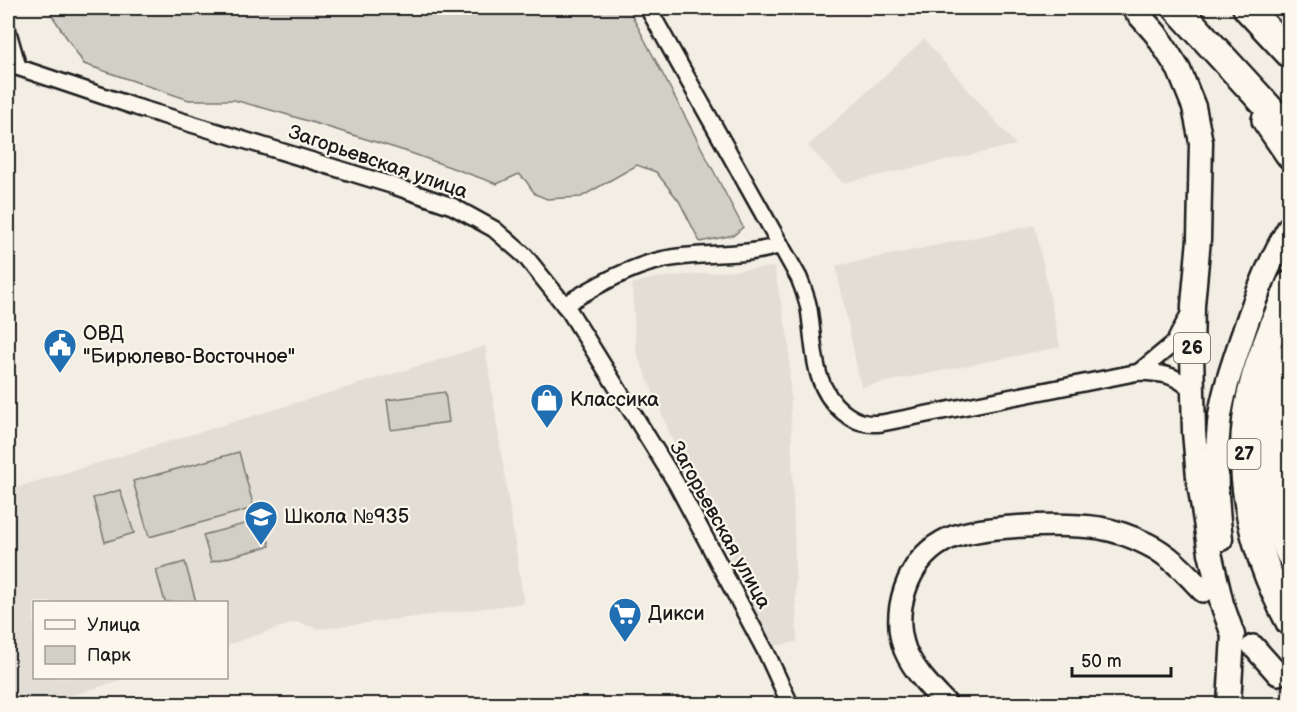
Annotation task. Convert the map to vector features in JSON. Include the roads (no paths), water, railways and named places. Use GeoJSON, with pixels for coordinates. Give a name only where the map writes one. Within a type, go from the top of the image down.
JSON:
{"type":"FeatureCollection","features":[{"type":"Feature","properties":{"kind":"highway"},"geometry":{"type":"LineString","coordinates":[[1177,8],[1290,131]]}},
{"type":"Feature","properties":{"kind":"highway"},"geometry":{"type":"LineString","coordinates":[[1247,8],[1290,54]]}},
{"type":"Feature","properties":{"kind":"highway"},"geometry":{"type":"LineString","coordinates":[[1222,57],[1290,155]]}},
{"type":"Feature","properties":{"kind":"highway","name":"27"},"geometry":{"type":"LineString","coordinates":[[1290,285],[1271,330],[1254,382],[1246,424],[1244,451],[1247,497],[1254,537],[1269,580],[1290,622]]}},
{"type":"Feature","properties":{"kind":"highway"},"geometry":{"type":"LineString","coordinates":[[1290,356],[1275,400],[1269,450],[1275,508],[1279,527],[1290,555]]}},
{"type":"Feature","properties":{"kind":"main road","name":"26"},"geometry":{"type":"LineString","coordinates":[[1133,8],[1171,54],[1187,88],[1198,126],[1202,159],[1199,239],[1193,305],[1192,390],[1203,513],[1216,580],[1233,635],[1229,705]]}},
{"type":"Feature","properties":{"kind":"main road"},"geometry":{"type":"LineString","coordinates":[[1233,635],[1220,533],[1217,483],[1218,432],[1223,399],[1253,304],[1290,226]]}},
{"type":"Feature","properties":{"kind":"street"},"geometry":{"type":"LineString","coordinates":[[648,8],[796,271],[805,294],[818,377],[836,406],[857,421],[865,424],[882,423],[1139,372],[1167,374],[1182,381],[1192,390]]}},
{"type":"Feature","properties":{"kind":"street","name":"Загорьевская улица"},"geometry":{"type":"LineString","coordinates":[[8,32],[13,66],[136,107],[380,181],[452,206],[494,229],[525,256],[564,305],[676,483],[767,654],[790,705]]}},
{"type":"Feature","properties":{"kind":"street"},"geometry":{"type":"LineString","coordinates":[[564,305],[611,277],[661,260],[731,254],[781,245]]}},
{"type":"Feature","properties":{"kind":"street"},"geometry":{"type":"LineString","coordinates":[[1139,372],[1173,343],[1181,332],[1193,305]]}},
{"type":"Feature","properties":{"kind":"street"},"geometry":{"type":"LineString","coordinates":[[946,705],[928,685],[905,650],[900,609],[905,588],[914,568],[927,553],[942,542],[960,534],[984,529],[1026,527],[1100,528],[1150,545],[1177,564],[1203,591]]}},
{"type":"Feature","properties":{"kind":"street"},"geometry":{"type":"LineString","coordinates":[[1253,646],[1278,674]]}},
{"type":"Feature","properties":{"kind":"tunnel"},"geometry":{"type":"LineString","coordinates":[[1278,674],[1290,688]]}},
{"type":"Feature","properties":{"kind":"place","name":"ОВД \"Бирюлево-Восточное\""},"geometry":{"type":"Point","coordinates":[60,374]}},
{"type":"Feature","properties":{"kind":"place","name":"Классика"},"geometry":{"type":"Point","coordinates":[547,429]}},
{"type":"Feature","properties":{"kind":"place","name":"Школа №935"},"geometry":{"type":"Point","coordinates":[261,546]}},
{"type":"Feature","properties":{"kind":"place","name":"Дикси"},"geometry":{"type":"Point","coordinates":[625,643]}}]}
